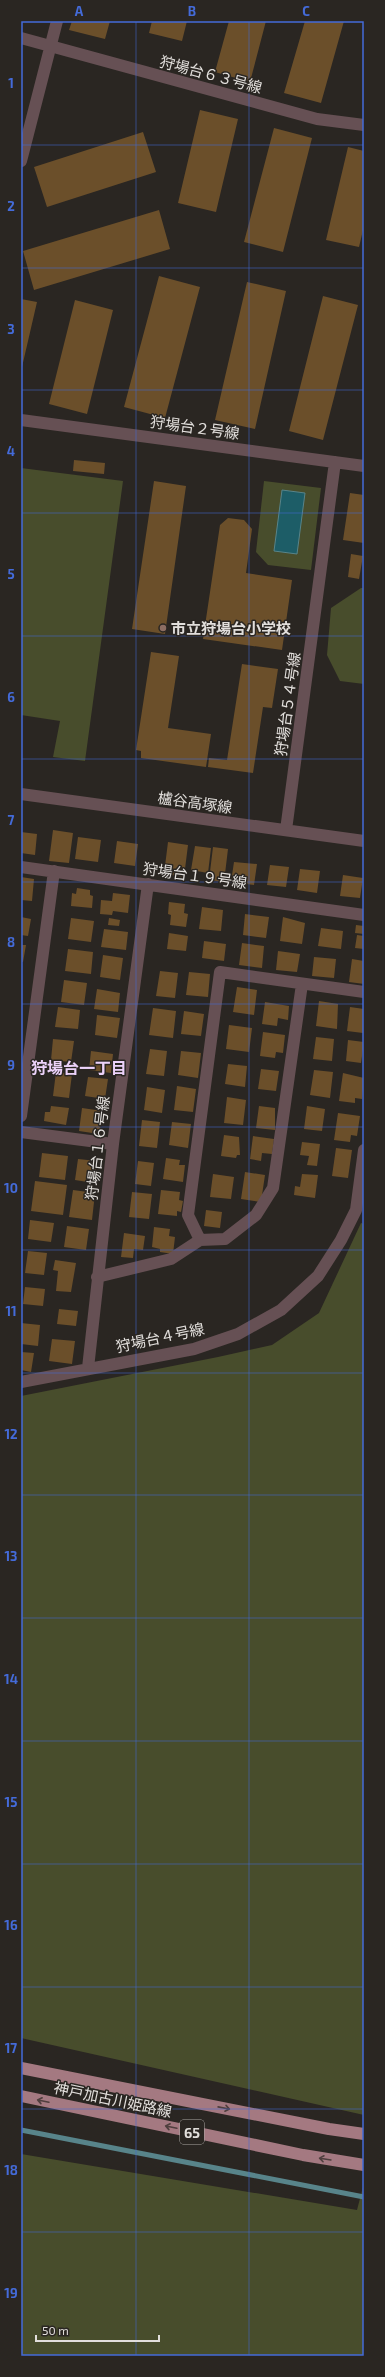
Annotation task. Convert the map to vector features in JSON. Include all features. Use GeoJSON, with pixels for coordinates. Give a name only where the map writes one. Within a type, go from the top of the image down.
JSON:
{"type":"FeatureCollection","features":[{"type":"Feature","properties":{"kind":"main road","name":"神戸加古川姫路線"},"geometry":{"type":"LineString","coordinates":[[21,2068],[329,2129],[364,2134]]}},
{"type":"Feature","properties":{"kind":"main road","name":"神戸加古川姫路線"},"geometry":{"type":"LineString","coordinates":[[21,2096],[303,2155],[364,2165]]}},
{"type":"Feature","properties":{"kind":"street"},"geometry":{"type":"LineString","coordinates":[[21,162],[57,21]]}},
{"type":"Feature","properties":{"kind":"street","name":"狩場台６３号線"},"geometry":{"type":"LineString","coordinates":[[21,38],[317,119],[364,125]]}},
{"type":"Feature","properties":{"kind":"street","name":"狩場台２号線"},"geometry":{"type":"LineString","coordinates":[[21,420],[364,466]]}},
{"type":"Feature","properties":{"kind":"street","name":"狩場台５４号線"},"geometry":{"type":"LineString","coordinates":[[286,830],[335,462]]}},
{"type":"Feature","properties":{"kind":"street","name":"櫨谷高塚線"},"geometry":{"type":"LineString","coordinates":[[21,794],[364,841]]}},
{"type":"Feature","properties":{"kind":"street","name":"狩場台１９号線"},"geometry":{"type":"LineString","coordinates":[[21,867],[364,915]]}},
{"type":"Feature","properties":{"kind":"street"},"geometry":{"type":"LineString","coordinates":[[21,1116],[54,871]]}},
{"type":"Feature","properties":{"kind":"street","name":"狩場台１６号線"},"geometry":{"type":"LineString","coordinates":[[88,1368],[113,1144],[148,884]]}},
{"type":"Feature","properties":{"kind":"street"},"geometry":{"type":"LineString","coordinates":[[200,1240],[188,1215],[220,972],[364,992]]}},
{"type":"Feature","properties":{"kind":"street"},"geometry":{"type":"LineString","coordinates":[[97,1277],[171,1259],[200,1240],[225,1239],[256,1215],[273,1188],[302,984]]}},
{"type":"Feature","properties":{"kind":"street"},"geometry":{"type":"LineString","coordinates":[[21,1132],[113,1144]]}},
{"type":"Feature","properties":{"kind":"street","name":"狩場台４号線"},"geometry":{"type":"LineString","coordinates":[[21,1382],[194,1349],[238,1334],[281,1310],[318,1276],[360,1211],[364,1150]]}},
{"type":"Feature","properties":{"kind":"green space"},"geometry":{"type":"Polygon","coordinates":[[[21,468],[123,481],[85,761],[53,757],[60,721],[21,715],[21,468]]]}},
{"type":"Feature","properties":{"kind":"green space"},"geometry":{"type":"Polygon","coordinates":[[[264,481],[321,488],[311,570],[268,565],[256,552],[264,481]]]}},
{"type":"Feature","properties":{"kind":"green space"},"geometry":{"type":"Polygon","coordinates":[[[361,588],[364,588],[364,684],[340,681],[327,655],[331,608],[361,588]]]}},
{"type":"Feature","properties":{"kind":"green space"},"geometry":{"type":"Polygon","coordinates":[[[361,1223],[364,1224],[364,2115],[21,2038],[21,1396],[272,1345],[319,1313],[361,1223]]]}},
{"type":"Feature","properties":{"kind":"green space"},"geometry":{"type":"Polygon","coordinates":[[[21,2154],[357,2210],[364,2183],[364,2356],[21,2356],[21,2154]]]}},
{"type":"Feature","properties":{"kind":"water"},"geometry":{"type":"Polygon","coordinates":[[[282,490],[305,493],[297,554],[274,551],[282,490]]]}},
{"type":"Feature","properties":{"kind":"building"},"geometry":{"type":"Polygon","coordinates":[[[72,21],[110,21],[105,39],[69,30],[72,21]]]}},
{"type":"Feature","properties":{"kind":"building"},"geometry":{"type":"Polygon","coordinates":[[[152,21],[187,21],[182,41],[149,33],[152,21]]]}},
{"type":"Feature","properties":{"kind":"building"},"geometry":{"type":"Polygon","coordinates":[[[229,21],[266,21],[250,82],[215,72],[229,21]]]}},
{"type":"Feature","properties":{"kind":"building"},"geometry":{"type":"Polygon","coordinates":[[[305,21],[344,21],[321,103],[284,93],[305,21]]]}},
{"type":"Feature","properties":{"kind":"building"},"geometry":{"type":"Polygon","coordinates":[[[200,110],[238,119],[216,212],[178,203],[200,110]]]}},
{"type":"Feature","properties":{"kind":"building"},"geometry":{"type":"Polygon","coordinates":[[[274,128],[312,138],[283,252],[244,242],[274,128]]]}},
{"type":"Feature","properties":{"kind":"building"},"geometry":{"type":"Polygon","coordinates":[[[143,132],[156,172],[47,207],[34,167],[143,132]]]}},
{"type":"Feature","properties":{"kind":"building"},"geometry":{"type":"Polygon","coordinates":[[[348,147],[364,151],[364,226],[359,247],[326,240],[348,147]]]}},
{"type":"Feature","properties":{"kind":"building"},"geometry":{"type":"Polygon","coordinates":[[[159,210],[170,249],[34,290],[23,251],[159,210]]]}},
{"type":"Feature","properties":{"kind":"building"},"geometry":{"type":"Polygon","coordinates":[[[159,276],[200,287],[165,418],[124,407],[159,276]]]}},
{"type":"Feature","properties":{"kind":"building"},"geometry":{"type":"Polygon","coordinates":[[[247,282],[286,291],[255,429],[215,420],[247,282]]]}},
{"type":"Feature","properties":{"kind":"building"},"geometry":{"type":"Polygon","coordinates":[[[323,296],[358,305],[323,440],[289,431],[323,296]]]}},
{"type":"Feature","properties":{"kind":"building"},"geometry":{"type":"Polygon","coordinates":[[[21,299],[37,302],[22,367],[21,367],[21,299]]]}},
{"type":"Feature","properties":{"kind":"building"},"geometry":{"type":"Polygon","coordinates":[[[75,300],[113,310],[87,414],[49,404],[75,300]]]}},
{"type":"Feature","properties":{"kind":"building"},"geometry":{"type":"Polygon","coordinates":[[[74,460],[105,463],[104,474],[73,471],[74,460]]]}},
{"type":"Feature","properties":{"kind":"building"},"geometry":{"type":"Polygon","coordinates":[[[154,481],[186,486],[165,634],[132,629],[154,481]]]}},
{"type":"Feature","properties":{"kind":"building"},"geometry":{"type":"Polygon","coordinates":[[[350,493],[364,495],[364,543],[343,540],[350,493]]]}},
{"type":"Feature","properties":{"kind":"building"},"geometry":{"type":"Polygon","coordinates":[[[228,518],[244,520],[252,529],[246,573],[292,580],[282,650],[203,639],[220,525],[228,518]]]}},
{"type":"Feature","properties":{"kind":"building"},"geometry":{"type":"Polygon","coordinates":[[[351,554],[363,556],[359,579],[348,577],[351,554]]]}},
{"type":"Feature","properties":{"kind":"building"},"geometry":{"type":"Polygon","coordinates":[[[151,652],[179,656],[168,728],[211,734],[206,767],[141,758],[141,751],[136,750],[151,652]]]}},
{"type":"Feature","properties":{"kind":"building"},"geometry":{"type":"Polygon","coordinates":[[[242,664],[278,669],[272,708],[263,707],[253,773],[208,767],[209,758],[227,760],[242,664]]]}},
{"type":"Feature","properties":{"kind":"building"},"geometry":{"type":"Polygon","coordinates":[[[53,830],[73,833],[69,863],[49,861],[53,830]]]}},
{"type":"Feature","properties":{"kind":"building"},"geometry":{"type":"Polygon","coordinates":[[[21,832],[37,834],[35,855],[21,853],[21,832]]]}},
{"type":"Feature","properties":{"kind":"building"},"geometry":{"type":"Polygon","coordinates":[[[78,837],[101,840],[98,862],[75,859],[78,837]]]}},
{"type":"Feature","properties":{"kind":"building"},"geometry":{"type":"Polygon","coordinates":[[[117,841],[138,844],[135,866],[114,863],[117,841]]]}},
{"type":"Feature","properties":{"kind":"building"},"geometry":{"type":"Polygon","coordinates":[[[168,842],[188,845],[184,877],[164,874],[168,842]]]}},
{"type":"Feature","properties":{"kind":"building"},"geometry":{"type":"Polygon","coordinates":[[[195,846],[211,848],[208,873],[191,870],[195,846]]]}},
{"type":"Feature","properties":{"kind":"building"},"geometry":{"type":"Polygon","coordinates":[[[213,847],[228,849],[224,882],[209,880],[213,847]]]}},
{"type":"Feature","properties":{"kind":"building"},"geometry":{"type":"Polygon","coordinates":[[[234,862],[257,864],[254,885],[231,882],[234,862]]]}},
{"type":"Feature","properties":{"kind":"building"},"geometry":{"type":"Polygon","coordinates":[[[270,865],[289,867],[286,887],[267,885],[270,865]]]}},
{"type":"Feature","properties":{"kind":"building"},"geometry":{"type":"Polygon","coordinates":[[[300,869],[320,871],[317,893],[297,890],[300,869]]]}},
{"type":"Feature","properties":{"kind":"building"},"geometry":{"type":"Polygon","coordinates":[[[343,875],[363,878],[360,898],[340,896],[343,875]]]}},
{"type":"Feature","properties":{"kind":"building"},"geometry":{"type":"Polygon","coordinates":[[[21,877],[34,879],[32,901],[21,900],[21,877]]]}},
{"type":"Feature","properties":{"kind":"building"},"geometry":{"type":"Polygon","coordinates":[[[77,888],[90,890],[90,895],[93,896],[92,908],[71,906],[72,893],[76,894],[77,888]]]}},
{"type":"Feature","properties":{"kind":"building"},"geometry":{"type":"Polygon","coordinates":[[[113,893],[130,895],[128,913],[113,911],[112,915],[100,914],[101,900],[112,901],[113,893]]]}},
{"type":"Feature","properties":{"kind":"building"},"geometry":{"type":"Polygon","coordinates":[[[169,902],[185,904],[184,913],[188,914],[186,927],[170,925],[171,915],[168,914],[169,902]]]}},
{"type":"Feature","properties":{"kind":"building"},"geometry":{"type":"Polygon","coordinates":[[[202,907],[223,910],[221,931],[199,929],[202,907]]]}},
{"type":"Feature","properties":{"kind":"building"},"geometry":{"type":"Polygon","coordinates":[[[245,914],[269,917],[266,938],[243,935],[245,914]]]}},
{"type":"Feature","properties":{"kind":"building"},"geometry":{"type":"Polygon","coordinates":[[[21,917],[31,919],[28,936],[21,935],[21,917]]]}},
{"type":"Feature","properties":{"kind":"building"},"geometry":{"type":"Polygon","coordinates":[[[283,917],[305,923],[302,944],[280,941],[283,917]]]}},
{"type":"Feature","properties":{"kind":"building"},"geometry":{"type":"Polygon","coordinates":[[[71,918],[94,921],[91,942],[68,939],[71,918]]]}},
{"type":"Feature","properties":{"kind":"building"},"geometry":{"type":"Polygon","coordinates":[[[109,918],[120,920],[119,926],[108,925],[109,918]]]}},
{"type":"Feature","properties":{"kind":"building"},"geometry":{"type":"Polygon","coordinates":[[[356,925],[364,926],[364,934],[355,933],[356,925]]]}},
{"type":"Feature","properties":{"kind":"building"},"geometry":{"type":"Polygon","coordinates":[[[321,928],[343,931],[341,949],[318,946],[321,928]]]}},
{"type":"Feature","properties":{"kind":"building"},"geometry":{"type":"Polygon","coordinates":[[[104,929],[128,932],[126,950],[101,947],[104,929]]]}},
{"type":"Feature","properties":{"kind":"building"},"geometry":{"type":"Polygon","coordinates":[[[169,933],[188,936],[186,951],[167,949],[169,933]]]}},
{"type":"Feature","properties":{"kind":"building"},"geometry":{"type":"Polygon","coordinates":[[[357,935],[364,936],[364,949],[355,948],[357,935]]]}},
{"type":"Feature","properties":{"kind":"building"},"geometry":{"type":"Polygon","coordinates":[[[204,941],[226,944],[224,961],[202,958],[204,941]]]}},
{"type":"Feature","properties":{"kind":"building"},"geometry":{"type":"Polygon","coordinates":[[[242,943],[264,946],[262,968],[239,965],[242,943]]]}},
{"type":"Feature","properties":{"kind":"building"},"geometry":{"type":"Polygon","coordinates":[[[21,945],[26,945],[23,962],[21,962],[21,945]]]}},
{"type":"Feature","properties":{"kind":"building"},"geometry":{"type":"Polygon","coordinates":[[[68,949],[93,952],[91,974],[65,971],[68,949]]]}},
{"type":"Feature","properties":{"kind":"building"},"geometry":{"type":"Polygon","coordinates":[[[278,951],[300,954],[297,972],[276,970],[278,951]]]}},
{"type":"Feature","properties":{"kind":"building"},"geometry":{"type":"Polygon","coordinates":[[[103,955],[123,958],[120,980],[100,977],[103,955]]]}},
{"type":"Feature","properties":{"kind":"building"},"geometry":{"type":"Polygon","coordinates":[[[314,957],[336,959],[334,978],[312,976],[314,957]]]}},
{"type":"Feature","properties":{"kind":"building"},"geometry":{"type":"Polygon","coordinates":[[[352,959],[364,961],[364,984],[349,982],[352,959]]]}},
{"type":"Feature","properties":{"kind":"building"},"geometry":{"type":"Polygon","coordinates":[[[160,971],[178,973],[175,998],[156,996],[160,971]]]}},
{"type":"Feature","properties":{"kind":"building"},"geometry":{"type":"Polygon","coordinates":[[[189,972],[210,974],[208,997],[186,995],[189,972]]]}},
{"type":"Feature","properties":{"kind":"building"},"geometry":{"type":"Polygon","coordinates":[[[64,980],[87,983],[84,1005],[61,1002],[64,980]]]}},
{"type":"Feature","properties":{"kind":"building"},"geometry":{"type":"Polygon","coordinates":[[[237,987],[257,990],[254,1015],[233,1012],[237,987]]]}},
{"type":"Feature","properties":{"kind":"building"},"geometry":{"type":"Polygon","coordinates":[[[97,989],[120,993],[118,1012],[94,1009],[97,989]]]}},
{"type":"Feature","properties":{"kind":"building"},"geometry":{"type":"Polygon","coordinates":[[[319,1001],[338,1004],[337,1029],[316,1026],[319,1001]]]}},
{"type":"Feature","properties":{"kind":"building"},"geometry":{"type":"Polygon","coordinates":[[[265,1002],[289,1006],[288,1020],[278,1018],[277,1026],[262,1024],[265,1002]]]}},
{"type":"Feature","properties":{"kind":"building"},"geometry":{"type":"Polygon","coordinates":[[[58,1007],[80,1010],[78,1029],[55,1027],[58,1007]]]}},
{"type":"Feature","properties":{"kind":"building"},"geometry":{"type":"Polygon","coordinates":[[[350,1007],[364,1009],[363,1033],[347,1031],[350,1007]]]}},
{"type":"Feature","properties":{"kind":"building"},"geometry":{"type":"Polygon","coordinates":[[[153,1008],[176,1011],[173,1038],[149,1035],[153,1008]]]}},
{"type":"Feature","properties":{"kind":"building"},"geometry":{"type":"Polygon","coordinates":[[[184,1011],[204,1014],[201,1036],[181,1034],[184,1011]]]}},
{"type":"Feature","properties":{"kind":"building"},"geometry":{"type":"Polygon","coordinates":[[[97,1015],[120,1018],[117,1038],[95,1035],[97,1015]]]}},
{"type":"Feature","properties":{"kind":"building"},"geometry":{"type":"Polygon","coordinates":[[[229,1025],[252,1028],[249,1052],[226,1049],[229,1025]]]}},
{"type":"Feature","properties":{"kind":"building"},"geometry":{"type":"Polygon","coordinates":[[[263,1032],[285,1035],[283,1053],[276,1052],[275,1058],[260,1056],[263,1032]]]}},
{"type":"Feature","properties":{"kind":"building"},"geometry":{"type":"Polygon","coordinates":[[[316,1037],[334,1039],[332,1061],[313,1059],[316,1037]]]}},
{"type":"Feature","properties":{"kind":"building"},"geometry":{"type":"Polygon","coordinates":[[[53,1039],[74,1041],[71,1062],[51,1060],[53,1039]]]}},
{"type":"Feature","properties":{"kind":"building"},"geometry":{"type":"Polygon","coordinates":[[[348,1040],[364,1042],[361,1063],[346,1061],[348,1040]]]}},
{"type":"Feature","properties":{"kind":"building"},"geometry":{"type":"Polygon","coordinates":[[[150,1049],[167,1051],[164,1076],[146,1074],[150,1049]]]}},
{"type":"Feature","properties":{"kind":"building"},"geometry":{"type":"Polygon","coordinates":[[[91,1051],[113,1054],[111,1073],[89,1070],[91,1051]]]}},
{"type":"Feature","properties":{"kind":"building"},"geometry":{"type":"Polygon","coordinates":[[[181,1051],[201,1053],[198,1078],[178,1075],[181,1051]]]}},
{"type":"Feature","properties":{"kind":"building"},"geometry":{"type":"Polygon","coordinates":[[[228,1064],[247,1066],[245,1087],[225,1084],[228,1064]]]}},
{"type":"Feature","properties":{"kind":"building"},"geometry":{"type":"Polygon","coordinates":[[[261,1069],[279,1071],[276,1091],[258,1089],[261,1069]]]}},
{"type":"Feature","properties":{"kind":"building"},"geometry":{"type":"Polygon","coordinates":[[[314,1070],[333,1072],[330,1098],[310,1095],[314,1070]]]}},
{"type":"Feature","properties":{"kind":"building"},"geometry":{"type":"Polygon","coordinates":[[[56,1072],[72,1074],[69,1098],[53,1096],[56,1072]]]}},
{"type":"Feature","properties":{"kind":"building"},"geometry":{"type":"Polygon","coordinates":[[[343,1073],[364,1078],[362,1099],[355,1098],[355,1103],[339,1101],[343,1073]]]}},
{"type":"Feature","properties":{"kind":"building"},"geometry":{"type":"Polygon","coordinates":[[[88,1077],[108,1079],[105,1099],[85,1096],[88,1077]]]}},
{"type":"Feature","properties":{"kind":"building"},"geometry":{"type":"Polygon","coordinates":[[[177,1086],[196,1089],[193,1112],[174,1110],[177,1086]]]}},
{"type":"Feature","properties":{"kind":"building"},"geometry":{"type":"Polygon","coordinates":[[[147,1087],[165,1090],[162,1113],[144,1110],[147,1087]]]}},
{"type":"Feature","properties":{"kind":"building"},"geometry":{"type":"Polygon","coordinates":[[[227,1097],[246,1100],[243,1125],[224,1123],[227,1097]]]}},
{"type":"Feature","properties":{"kind":"building"},"geometry":{"type":"Polygon","coordinates":[[[51,1106],[69,1108],[66,1125],[44,1121],[45,1112],[50,1112],[51,1106]]]}},
{"type":"Feature","properties":{"kind":"building"},"geometry":{"type":"Polygon","coordinates":[[[259,1106],[275,1108],[275,1130],[256,1128],[259,1106]]]}},
{"type":"Feature","properties":{"kind":"building"},"geometry":{"type":"Polygon","coordinates":[[[307,1106],[325,1109],[322,1131],[304,1129],[307,1106]]]}},
{"type":"Feature","properties":{"kind":"building"},"geometry":{"type":"Polygon","coordinates":[[[82,1108],[103,1111],[99,1134],[79,1131],[82,1108]]]}},
{"type":"Feature","properties":{"kind":"building"},"geometry":{"type":"Polygon","coordinates":[[[338,1113],[360,1116],[357,1136],[351,1135],[350,1142],[334,1140],[338,1113]]]}},
{"type":"Feature","properties":{"kind":"building"},"geometry":{"type":"Polygon","coordinates":[[[142,1120],[160,1122],[157,1148],[139,1146],[142,1120]]]}},
{"type":"Feature","properties":{"kind":"building"},"geometry":{"type":"Polygon","coordinates":[[[172,1122],[191,1124],[188,1148],[169,1145],[172,1122]]]}},
{"type":"Feature","properties":{"kind":"building"},"geometry":{"type":"Polygon","coordinates":[[[224,1135],[239,1137],[240,1155],[237,1155],[236,1158],[221,1156],[224,1135]]]}},
{"type":"Feature","properties":{"kind":"building"},"geometry":{"type":"Polygon","coordinates":[[[253,1136],[274,1139],[272,1154],[262,1153],[261,1161],[250,1159],[253,1136]]]}},
{"type":"Feature","properties":{"kind":"building"},"geometry":{"type":"Polygon","coordinates":[[[302,1142],[320,1144],[317,1166],[307,1165],[309,1156],[300,1155],[302,1142]]]}},
{"type":"Feature","properties":{"kind":"building"},"geometry":{"type":"Polygon","coordinates":[[[336,1148],[352,1150],[348,1178],[332,1176],[336,1148]]]}},
{"type":"Feature","properties":{"kind":"building"},"geometry":{"type":"Polygon","coordinates":[[[42,1153],[68,1156],[65,1180],[39,1177],[42,1153]]]}},
{"type":"Feature","properties":{"kind":"building"},"geometry":{"type":"Polygon","coordinates":[[[166,1158],[180,1160],[179,1165],[185,1165],[183,1182],[163,1179],[166,1158]]]}},
{"type":"Feature","properties":{"kind":"building"},"geometry":{"type":"Polygon","coordinates":[[[78,1159],[97,1161],[94,1183],[75,1180],[78,1159]]]}},
{"type":"Feature","properties":{"kind":"building"},"geometry":{"type":"Polygon","coordinates":[[[138,1161],[154,1163],[151,1186],[135,1184],[138,1161]]]}},
{"type":"Feature","properties":{"kind":"building"},"geometry":{"type":"Polygon","coordinates":[[[245,1172],[265,1175],[261,1202],[241,1199],[245,1172]]]}},
{"type":"Feature","properties":{"kind":"building"},"geometry":{"type":"Polygon","coordinates":[[[213,1174],[234,1177],[231,1199],[210,1197],[213,1174]]]}},
{"type":"Feature","properties":{"kind":"building"},"geometry":{"type":"Polygon","coordinates":[[[302,1174],[318,1175],[315,1198],[294,1195],[295,1186],[300,1187],[302,1174]]]}},
{"type":"Feature","properties":{"kind":"building"},"geometry":{"type":"Polygon","coordinates":[[[35,1181],[67,1185],[63,1215],[31,1211],[35,1181]]]}},
{"type":"Feature","properties":{"kind":"building"},"geometry":{"type":"Polygon","coordinates":[[[73,1190],[95,1193],[92,1220],[69,1217],[73,1190]]]}},
{"type":"Feature","properties":{"kind":"building"},"geometry":{"type":"Polygon","coordinates":[[[161,1190],[180,1192],[179,1200],[183,1201],[181,1212],[177,1211],[177,1216],[158,1214],[161,1190]]]}},
{"type":"Feature","properties":{"kind":"building"},"geometry":{"type":"Polygon","coordinates":[[[132,1192],[152,1194],[149,1219],[129,1217],[132,1192]]]}},
{"type":"Feature","properties":{"kind":"building"},"geometry":{"type":"Polygon","coordinates":[[[206,1210],[222,1212],[220,1228],[204,1226],[206,1210]]]}},
{"type":"Feature","properties":{"kind":"building"},"geometry":{"type":"Polygon","coordinates":[[[30,1220],[54,1223],[51,1242],[28,1239],[30,1220]]]}},
{"type":"Feature","properties":{"kind":"building"},"geometry":{"type":"Polygon","coordinates":[[[67,1226],[89,1229],[86,1250],[64,1247],[67,1226]]]}},
{"type":"Feature","properties":{"kind":"building"},"geometry":{"type":"Polygon","coordinates":[[[154,1227],[170,1229],[169,1236],[175,1237],[173,1254],[160,1252],[160,1249],[152,1247],[154,1227]]]}},
{"type":"Feature","properties":{"kind":"building"},"geometry":{"type":"Polygon","coordinates":[[[124,1233],[145,1236],[143,1250],[134,1249],[133,1258],[121,1257],[124,1233]]]}},
{"type":"Feature","properties":{"kind":"building"},"geometry":{"type":"Polygon","coordinates":[[[28,1251],[47,1253],[44,1275],[25,1273],[28,1251]]]}},
{"type":"Feature","properties":{"kind":"building"},"geometry":{"type":"Polygon","coordinates":[[[55,1260],[76,1263],[71,1292],[56,1291],[58,1271],[53,1270],[55,1260]]]}},
{"type":"Feature","properties":{"kind":"building"},"geometry":{"type":"Polygon","coordinates":[[[25,1287],[45,1289],[43,1306],[23,1304],[25,1287]]]}},
{"type":"Feature","properties":{"kind":"building"},"geometry":{"type":"Polygon","coordinates":[[[59,1309],[78,1311],[76,1326],[57,1324],[59,1309]]]}},
{"type":"Feature","properties":{"kind":"building"},"geometry":{"type":"Polygon","coordinates":[[[21,1323],[40,1325],[38,1346],[21,1344],[21,1323]]]}},
{"type":"Feature","properties":{"kind":"building"},"geometry":{"type":"Polygon","coordinates":[[[52,1339],[75,1341],[72,1364],[49,1361],[52,1339]]]}},
{"type":"Feature","properties":{"kind":"building"},"geometry":{"type":"Polygon","coordinates":[[[21,1352],[34,1353],[31,1372],[21,1370],[21,1352]]]}},
{"type":"Feature","properties":{"kind":"waterway"},"geometry":{"type":"LineString","coordinates":[[21,2130],[364,2197]]}},
{"type":"Feature","properties":{"kind":"place","name":"市立狩場台小学校"},"geometry":{"type":"Point","coordinates":[163,628]}},
{"type":"Feature","properties":{"kind":"district","name":"狩場台一丁目"},"geometry":{"type":"Point","coordinates":[79,1067]}}]}
